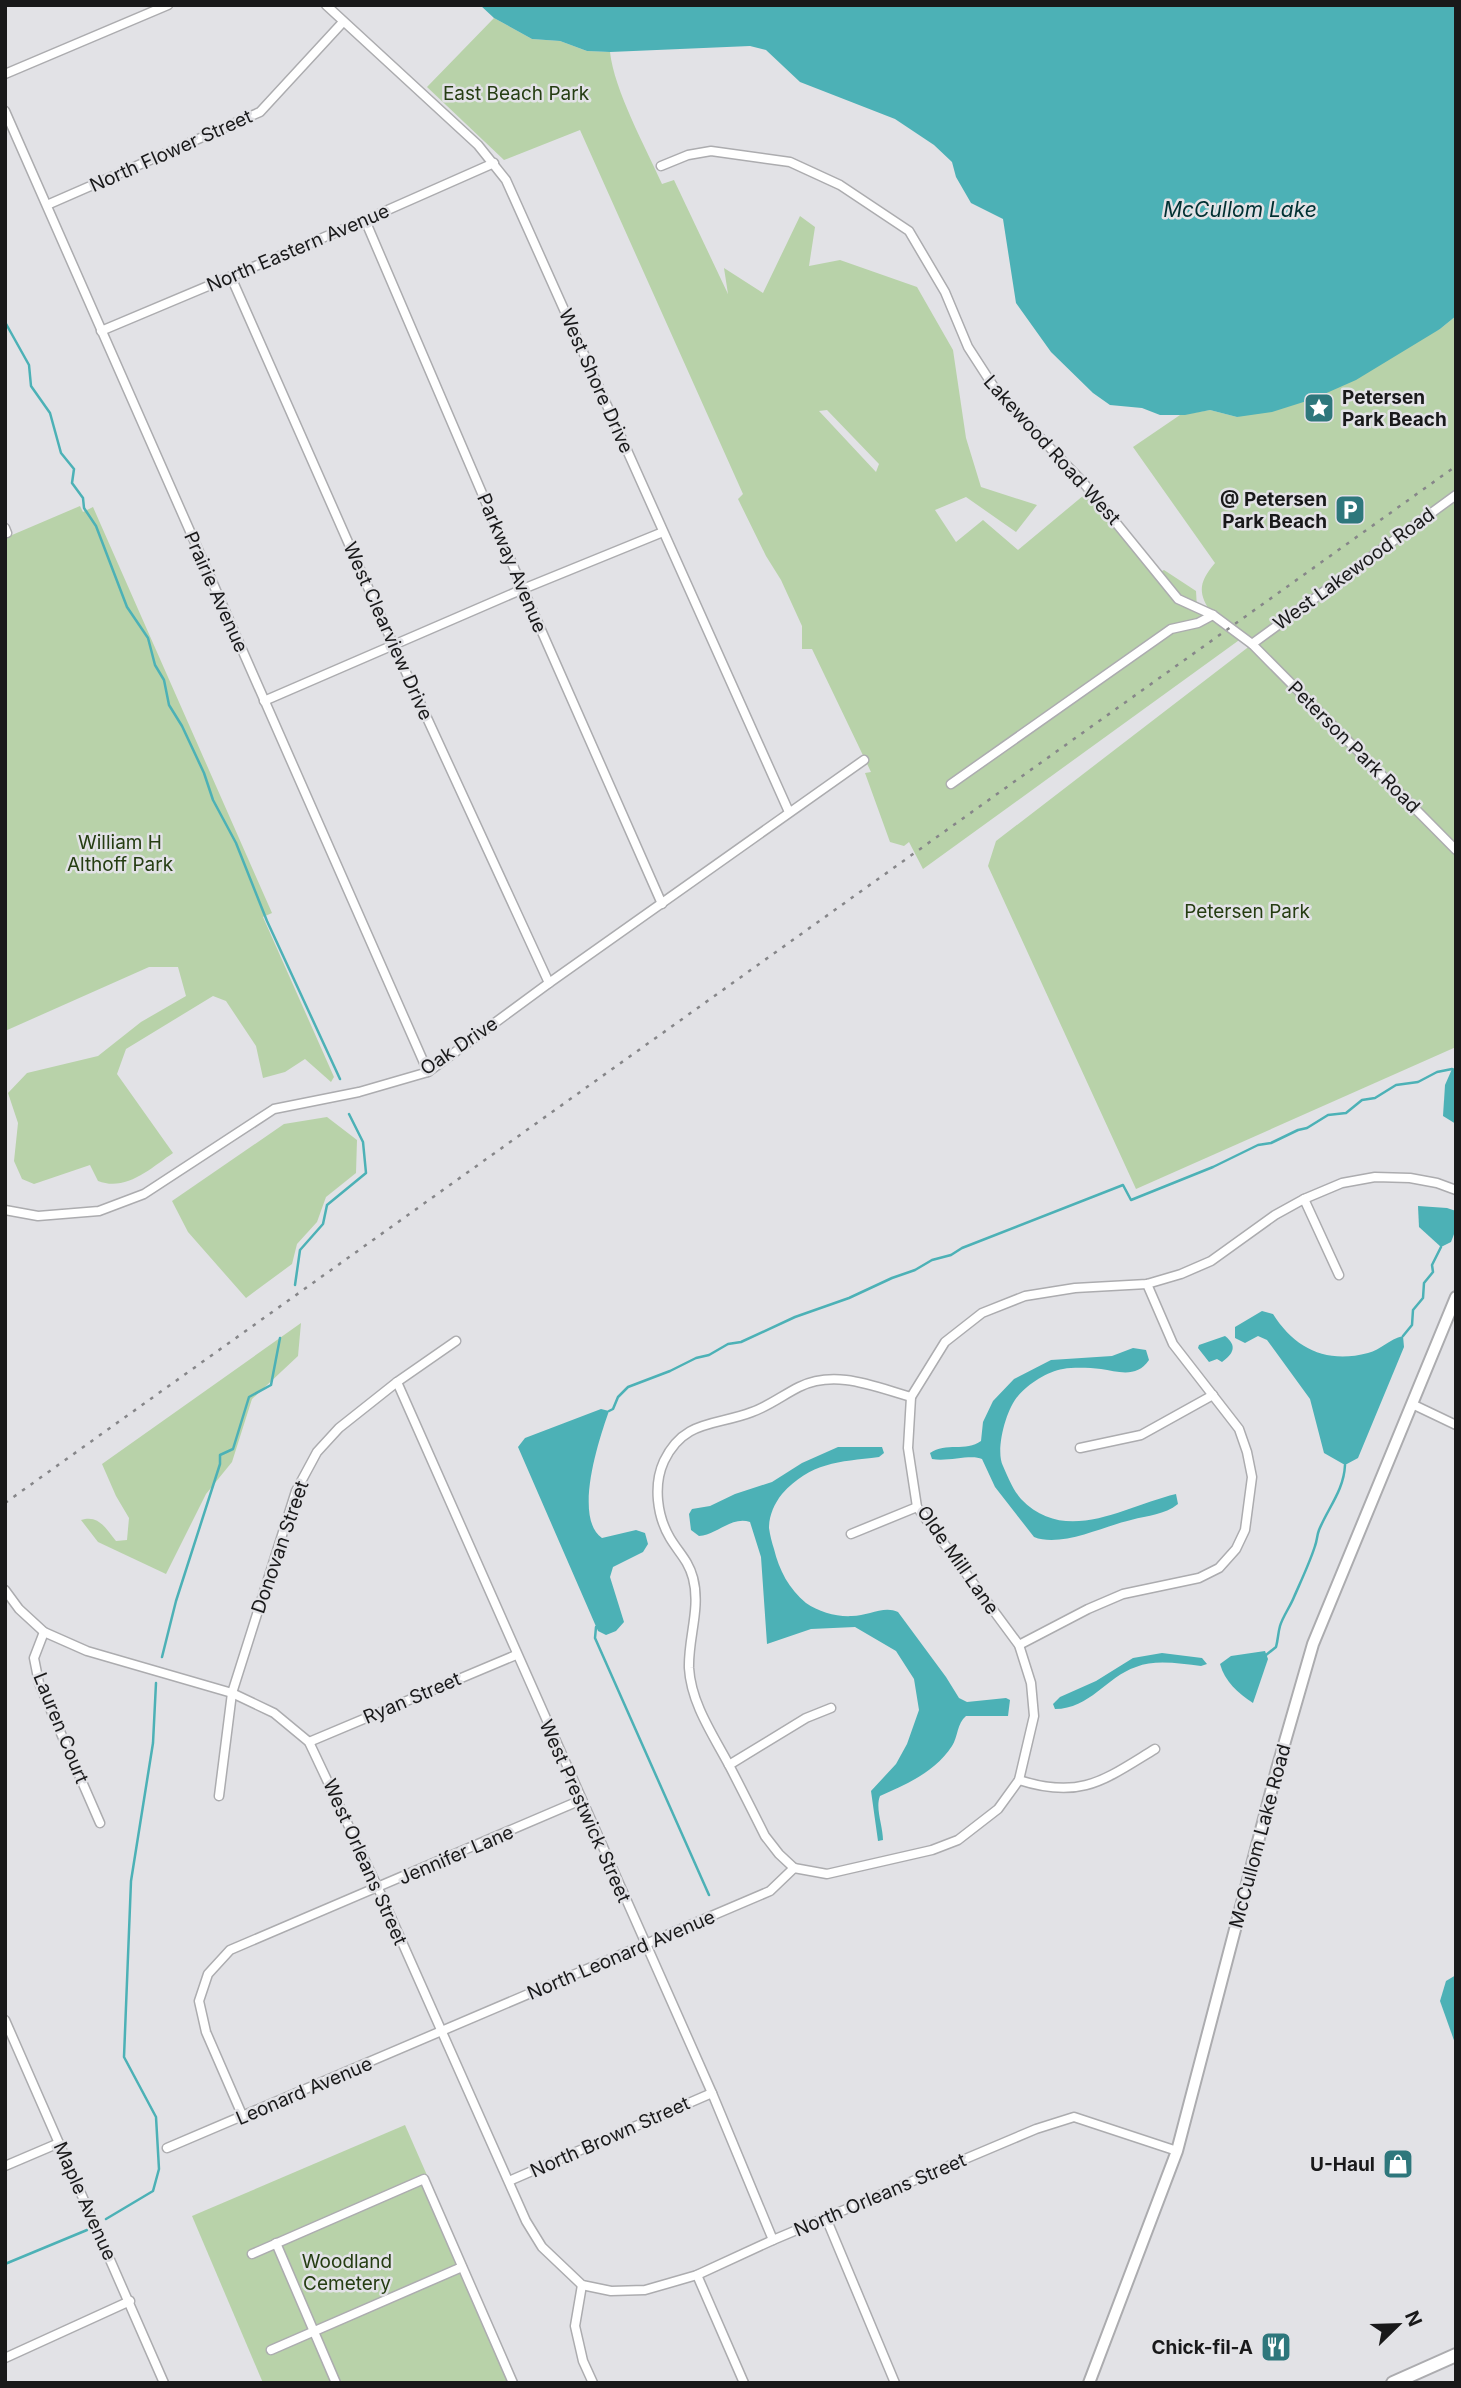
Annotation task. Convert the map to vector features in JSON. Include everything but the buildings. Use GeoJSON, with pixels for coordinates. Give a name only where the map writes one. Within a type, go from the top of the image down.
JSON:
{"type":"FeatureCollection","features":[{"type":"Feature","properties":{"kind":"main road"},"geometry":{"type":"LineString","coordinates":[[1393,2383],[1455,2356]]}},
{"type":"Feature","properties":{"kind":"street"},"geometry":{"type":"LineString","coordinates":[[5,74],[168,5]]}},
{"type":"Feature","properties":{"kind":"street","name":"West Shore Drive"},"geometry":{"type":"LineString","coordinates":[[326,5],[478,145],[506,180],[789,812]]}},
{"type":"Feature","properties":{"kind":"street","name":"North Flower Street"},"geometry":{"type":"LineString","coordinates":[[47,205],[260,112],[343,22]]}},
{"type":"Feature","properties":{"kind":"street","name":"Prairie Avenue"},"geometry":{"type":"LineString","coordinates":[[5,111],[428,1072]]}},
{"type":"Feature","properties":{"kind":"street","name":"Lakewood Road West"},"geometry":{"type":"LineString","coordinates":[[661,166],[688,155],[711,151],[790,162],[840,185],[909,230],[945,292],[968,347],[999,395],[1082,481],[1178,599],[1213,615],[1252,644]]}},
{"type":"Feature","properties":{"kind":"street","name":"North Eastern Avenue"},"geometry":{"type":"LineString","coordinates":[[101,331],[494,163]]}},
{"type":"Feature","properties":{"kind":"street","name":"Parkway Avenue"},"geometry":{"type":"LineString","coordinates":[[365,220],[662,904]]}},
{"type":"Feature","properties":{"kind":"street","name":"West Clearview Drive"},"geometry":{"type":"LineString","coordinates":[[231,277],[393,644],[549,983]]}},
{"type":"Feature","properties":{"kind":"street","name":"West Lakewood Road"},"geometry":{"type":"LineString","coordinates":[[1252,644],[1456,495]]}},
{"type":"Feature","properties":{"kind":"street"},"geometry":{"type":"LineString","coordinates":[[264,701],[393,644],[663,532]]}},
{"type":"Feature","properties":{"kind":"street"},"geometry":{"type":"LineString","coordinates":[[951,784],[1171,629],[1198,623],[1213,615]]}},
{"type":"Feature","properties":{"kind":"street","name":"Peterson Park Road"},"geometry":{"type":"LineString","coordinates":[[1252,644],[1456,850]]}},
{"type":"Feature","properties":{"kind":"street","name":"Oak Drive"},"geometry":{"type":"LineString","coordinates":[[5,1210],[38,1216],[99,1211],[144,1194],[274,1109],[359,1092],[428,1072],[864,760]]}},
{"type":"Feature","properties":{"kind":"street","name":"Olde Mill Lane"},"geometry":{"type":"LineString","coordinates":[[794,1868],[827,1874],[932,1850],[958,1840],[998,1809],[1019,1780],[1034,1716],[1031,1683],[1019,1645],[917,1507],[908,1448],[911,1397],[946,1342],[982,1313],[1025,1296],[1075,1288],[1147,1284],[1181,1274],[1211,1261],[1275,1215],[1342,1183],[1375,1177],[1410,1178],[1456,1190]]}},
{"type":"Feature","properties":{"kind":"street"},"geometry":{"type":"LineString","coordinates":[[1304,1199],[1339,1275]]}},
{"type":"Feature","properties":{"kind":"street"},"geometry":{"type":"LineString","coordinates":[[1019,1645],[1123,1594],[1199,1578],[1219,1568],[1236,1549],[1245,1530],[1252,1477],[1239,1429],[1173,1344],[1147,1284]]}},
{"type":"Feature","properties":{"kind":"street","name":"McCullom Lake Road"},"geometry":{"type":"LineString","coordinates":[[1089,2383],[1177,2151],[1277,1769],[1314,1644],[1456,1297]]}},
{"type":"Feature","properties":{"kind":"street","name":"Donovan Street"},"geometry":{"type":"LineString","coordinates":[[219,1796],[232,1693],[296,1491],[317,1452],[339,1428],[397,1382],[456,1342]]}},
{"type":"Feature","properties":{"kind":"street"},"geometry":{"type":"LineString","coordinates":[[794,1868],[765,1836],[694,1697],[689,1669],[696,1606],[694,1581],[686,1558],[670,1537],[660,1513],[657,1485],[663,1462],[686,1434],[704,1424],[751,1413],[802,1385],[838,1378],[911,1397]]}},
{"type":"Feature","properties":{"kind":"street","name":"West Prestwick Street"},"geometry":{"type":"LineString","coordinates":[[397,1382],[712,2093],[773,2240]]}},
{"type":"Feature","properties":{"kind":"street"},"geometry":{"type":"LineString","coordinates":[[1080,1448],[1141,1435],[1213,1395]]}},
{"type":"Feature","properties":{"kind":"street"},"geometry":{"type":"LineString","coordinates":[[1412,1404],[1456,1425]]}},
{"type":"Feature","properties":{"kind":"street"},"geometry":{"type":"LineString","coordinates":[[851,1534],[917,1507]]}},
{"type":"Feature","properties":{"kind":"street","name":"West Orleans Street"},"geometry":{"type":"LineString","coordinates":[[5,1590],[19,1609],[44,1632],[87,1651],[232,1693],[274,1713],[309,1742],[378,1888],[526,2221],[542,2247],[582,2285]]}},
{"type":"Feature","properties":{"kind":"street","name":"Lauren Court"},"geometry":{"type":"LineString","coordinates":[[44,1632],[34,1658],[39,1683],[100,1823]]}},
{"type":"Feature","properties":{"kind":"street","name":"Ryan Street"},"geometry":{"type":"LineString","coordinates":[[309,1742],[516,1655]]}},
{"type":"Feature","properties":{"kind":"street"},"geometry":{"type":"LineString","coordinates":[[729,1765],[806,1718],[831,1708]]}},
{"type":"Feature","properties":{"kind":"street"},"geometry":{"type":"LineString","coordinates":[[1019,1780],[1043,1788],[1074,1789],[1102,1781],[1155,1749]]}},
{"type":"Feature","properties":{"kind":"street","name":"Jennifer Lane"},"geometry":{"type":"LineString","coordinates":[[243,2117],[206,2032],[199,2001],[208,1974],[230,1950],[581,1800]]}},
{"type":"Feature","properties":{"kind":"street","name":"North Leonard Avenue"},"geometry":{"type":"LineString","coordinates":[[441,2033],[770,1891],[794,1868]]}},
{"type":"Feature","properties":{"kind":"street","name":"Maple Avenue"},"geometry":{"type":"LineString","coordinates":[[5,2020],[164,2383]]}},
{"type":"Feature","properties":{"kind":"street","name":"Leonard Avenue"},"geometry":{"type":"LineString","coordinates":[[167,2148],[441,2033]]}},
{"type":"Feature","properties":{"kind":"street","name":"North Brown Street"},"geometry":{"type":"LineString","coordinates":[[509,2181],[712,2093]]}},
{"type":"Feature","properties":{"kind":"street","name":"North Orleans Street"},"geometry":{"type":"LineString","coordinates":[[582,2285],[611,2291],[645,2290],[697,2275],[1036,2129],[1074,2118],[1177,2151]]}},
{"type":"Feature","properties":{"kind":"street"},"geometry":{"type":"LineString","coordinates":[[5,2166],[59,2143]]}},
{"type":"Feature","properties":{"kind":"street"},"geometry":{"type":"LineString","coordinates":[[252,2254],[424,2179],[513,2383]]}},
{"type":"Feature","properties":{"kind":"street"},"geometry":{"type":"LineString","coordinates":[[826,2218],[895,2383]]}},
{"type":"Feature","properties":{"kind":"street"},"geometry":{"type":"LineString","coordinates":[[276,2243],[336,2383]]}},
{"type":"Feature","properties":{"kind":"street"},"geometry":{"type":"LineString","coordinates":[[271,2350],[463,2267]]}},
{"type":"Feature","properties":{"kind":"street"},"geometry":{"type":"LineString","coordinates":[[697,2275],[744,2383]]}},
{"type":"Feature","properties":{"kind":"street"},"geometry":{"type":"LineString","coordinates":[[582,2285],[575,2326],[583,2361],[593,2383]]}},
{"type":"Feature","properties":{"kind":"street"},"geometry":{"type":"LineString","coordinates":[[5,2358],[130,2301]]}},
{"type":"Feature","properties":{"kind":"green space"},"geometry":{"type":"Polygon","coordinates":[[[494,18],[532,39],[560,41],[587,51],[610,52],[624,101],[662,184],[674,180],[728,294],[724,268],[763,293],[800,216],[815,227],[809,266],[840,260],[917,287],[953,350],[966,438],[981,487],[1037,505],[1016,532],[966,497],[935,510],[956,542],[983,520],[1018,550],[1090,490],[1158,573],[1164,570],[1196,591],[1197,608],[1212,614],[1204,600],[1202,588],[1215,563],[1133,447],[1180,415],[1210,410],[1237,417],[1440,329],[1456,316],[1456,1047],[1136,1189],[988,866],[996,841],[1251,645],[1242,638],[923,869],[909,842],[904,846],[890,842],[865,773],[871,772],[812,649],[802,649],[802,626],[738,499],[743,494],[580,130],[504,160],[427,87],[494,18]],[[827,410],[819,411],[876,472],[879,464],[827,410]]]}},
{"type":"Feature","properties":{"kind":"green space","name":"William H Althoff Park"},"geometry":{"type":"Polygon","coordinates":[[[80,506],[83,512],[93,507],[272,913],[263,917],[334,1077],[331,1082],[305,1059],[285,1072],[263,1078],[256,1046],[226,1001],[213,996],[126,1049],[117,1074],[173,1153],[128,1181],[108,1184],[98,1181],[90,1165],[34,1184],[22,1179],[14,1161],[18,1123],[8,1093],[27,1073],[98,1056],[141,1022],[186,996],[178,967],[149,967],[5,1031],[5,538],[80,506]]]}},
{"type":"Feature","properties":{"kind":"green space"},"geometry":{"type":"Polygon","coordinates":[[[327,1117],[357,1140],[356,1173],[326,1197],[317,1222],[297,1244],[292,1264],[246,1298],[188,1232],[172,1201],[284,1124],[327,1117]]]}},
{"type":"Feature","properties":{"kind":"green space"},"geometry":{"type":"Polygon","coordinates":[[[301,1323],[298,1356],[252,1399],[232,1462],[206,1494],[166,1574],[98,1542],[81,1520],[97,1521],[116,1541],[127,1540],[129,1518],[102,1464],[301,1323]]]}},
{"type":"Feature","properties":{"kind":"green space","name":"Woodland Cemetery"},"geometry":{"type":"Polygon","coordinates":[[[405,2125],[518,2383],[263,2383],[192,2216],[405,2125]]]}},
{"type":"Feature","properties":{"kind":"water","name":"McCullom Lake"},"geometry":{"type":"Polygon","coordinates":[[[480,5],[1456,5],[1456,316],[1440,329],[1356,380],[1313,399],[1272,412],[1237,417],[1210,410],[1185,415],[1160,415],[1142,408],[1110,405],[1093,393],[1051,352],[1016,303],[1003,219],[971,203],[956,177],[952,162],[934,145],[895,119],[800,82],[766,50],[750,46],[587,51],[560,41],[532,39],[494,18],[480,5]]]}},
{"type":"Feature","properties":{"kind":"water"},"geometry":{"type":"Polygon","coordinates":[[[1456,1067],[1456,1124],[1443,1116],[1445,1085],[1452,1069],[1456,1067]]]}},
{"type":"Feature","properties":{"kind":"water"},"geometry":{"type":"Polygon","coordinates":[[[1418,1206],[1456,1211],[1456,1229],[1451,1242],[1441,1247],[1419,1227],[1418,1206]]]}},
{"type":"Feature","properties":{"kind":"water"},"geometry":{"type":"Polygon","coordinates":[[[1262,1311],[1273,1314],[1302,1345],[1326,1355],[1353,1356],[1368,1353],[1403,1336],[1404,1347],[1358,1458],[1345,1465],[1324,1453],[1310,1399],[1267,1340],[1258,1336],[1245,1343],[1235,1338],[1235,1327],[1262,1311]]]}},
{"type":"Feature","properties":{"kind":"water"},"geometry":{"type":"Polygon","coordinates":[[[1225,1336],[1232,1343],[1231,1353],[1222,1362],[1217,1359],[1209,1362],[1198,1348],[1199,1345],[1225,1336]]]}},
{"type":"Feature","properties":{"kind":"water"},"geometry":{"type":"Polygon","coordinates":[[[1133,1348],[1146,1350],[1149,1360],[1133,1372],[1063,1369],[1045,1375],[1027,1387],[1014,1402],[1006,1420],[1001,1441],[1001,1459],[1021,1499],[1038,1513],[1057,1520],[1096,1519],[1176,1494],[1178,1504],[1173,1508],[1083,1535],[1045,1540],[1034,1537],[995,1487],[982,1459],[932,1459],[930,1453],[936,1450],[969,1446],[981,1441],[983,1422],[993,1401],[1014,1379],[1051,1360],[1112,1356],[1133,1348]]]}},
{"type":"Feature","properties":{"kind":"water"},"geometry":{"type":"Polygon","coordinates":[[[601,1409],[609,1411],[591,1478],[589,1514],[594,1528],[602,1538],[636,1530],[645,1533],[648,1544],[643,1552],[613,1567],[610,1577],[624,1622],[616,1631],[606,1635],[598,1631],[518,1447],[525,1438],[601,1409]]]}},
{"type":"Feature","properties":{"kind":"water"},"geometry":{"type":"Polygon","coordinates":[[[838,1447],[882,1447],[884,1453],[879,1457],[826,1465],[804,1475],[779,1498],[771,1515],[769,1528],[779,1564],[790,1585],[806,1603],[840,1616],[858,1616],[882,1610],[898,1612],[959,1698],[967,1702],[1006,1698],[1010,1700],[1008,1716],[966,1716],[952,1746],[937,1763],[910,1782],[880,1796],[878,1806],[883,1840],[878,1841],[871,1791],[896,1764],[907,1744],[919,1710],[914,1679],[896,1651],[855,1627],[811,1629],[767,1644],[761,1557],[750,1522],[737,1522],[699,1536],[691,1530],[689,1514],[692,1509],[710,1506],[735,1494],[772,1482],[802,1463],[838,1447]]]}},
{"type":"Feature","properties":{"kind":"water"},"geometry":{"type":"Polygon","coordinates":[[[1265,1651],[1268,1659],[1253,1703],[1233,1686],[1220,1664],[1231,1656],[1265,1651]]]}},
{"type":"Feature","properties":{"kind":"water"},"geometry":{"type":"Polygon","coordinates":[[[1162,1653],[1202,1658],[1207,1664],[1144,1665],[1125,1672],[1078,1704],[1055,1709],[1053,1704],[1060,1697],[1096,1681],[1133,1658],[1162,1653]]]}},
{"type":"Feature","properties":{"kind":"water"},"geometry":{"type":"Polygon","coordinates":[[[1456,1975],[1456,2046],[1440,2001],[1446,1981],[1456,1975]]]}},
{"type":"Feature","properties":{"kind":"waterway"},"geometry":{"type":"LineString","coordinates":[[5,322],[29,365],[31,386],[50,413],[61,453],[74,469],[72,483],[83,498],[84,508],[96,526],[127,607],[148,638],[155,665],[164,680],[169,705],[204,773],[213,800],[236,843],[267,921],[340,1079]]}},
{"type":"Feature","properties":{"kind":"waterway"},"geometry":{"type":"LineString","coordinates":[[609,1411],[628,1387],[709,1355],[728,1344],[741,1342],[795,1317],[849,1298],[932,1260],[951,1255],[962,1248],[1123,1185],[1131,1200],[1213,1167],[1258,1145],[1271,1143],[1307,1128],[1328,1115],[1346,1113],[1362,1100],[1375,1098],[1396,1085],[1418,1082],[1437,1072],[1452,1069]]}},
{"type":"Feature","properties":{"kind":"waterway"},"geometry":{"type":"LineString","coordinates":[[295,1285],[300,1250],[323,1224],[327,1205],[366,1173],[363,1142],[349,1114]]}},
{"type":"Feature","properties":{"kind":"waterway"},"geometry":{"type":"LineString","coordinates":[[1403,1336],[1412,1325],[1413,1310],[1423,1298],[1424,1283],[1433,1272],[1432,1265],[1441,1247]]}},
{"type":"Feature","properties":{"kind":"waterway"},"geometry":{"type":"LineString","coordinates":[[162,1657],[176,1601],[220,1464],[220,1455],[233,1449],[249,1397],[271,1385],[280,1338]]}},
{"type":"Feature","properties":{"kind":"waterway"},"geometry":{"type":"LineString","coordinates":[[1266,1655],[1276,1647],[1281,1622],[1308,1565],[1319,1530],[1339,1491],[1345,1465]]}},
{"type":"Feature","properties":{"kind":"waterway"},"geometry":{"type":"LineString","coordinates":[[596,1627],[595,1638],[709,1895]]}},
{"type":"Feature","properties":{"kind":"waterway"},"geometry":{"type":"LineString","coordinates":[[106,2219],[153,2191],[159,2169],[156,2117],[124,2057],[131,1881],[153,1743],[156,1683]]}},
{"type":"Feature","properties":{"kind":"waterway"},"geometry":{"type":"LineString","coordinates":[[5,2264],[87,2230]]}},
{"type":"Feature","properties":{"kind":"railway"},"geometry":{"type":"LineString","coordinates":[[5,1503],[1456,466]]}},
{"type":"Feature","properties":{"kind":"place","name":"Petersen Park Beach"},"geometry":{"type":"Point","coordinates":[1319,408]}},
{"type":"Feature","properties":{"kind":"place","name":"@ Petersen Park Beach"},"geometry":{"type":"Point","coordinates":[1350,510]}},
{"type":"Feature","properties":{"kind":"place","name":"U-Haul"},"geometry":{"type":"Point","coordinates":[1398,2164]}},
{"type":"Feature","properties":{"kind":"place","name":"Chick-fil-A"},"geometry":{"type":"Point","coordinates":[1276,2347]}},
{"type":"Feature","properties":{"kind":"park label","name":"East Beach Park"},"geometry":{"type":"Point","coordinates":[516,93]}},
{"type":"Feature","properties":{"kind":"park label","name":"Petersen Park"},"geometry":{"type":"Point","coordinates":[1247,911]}}]}
